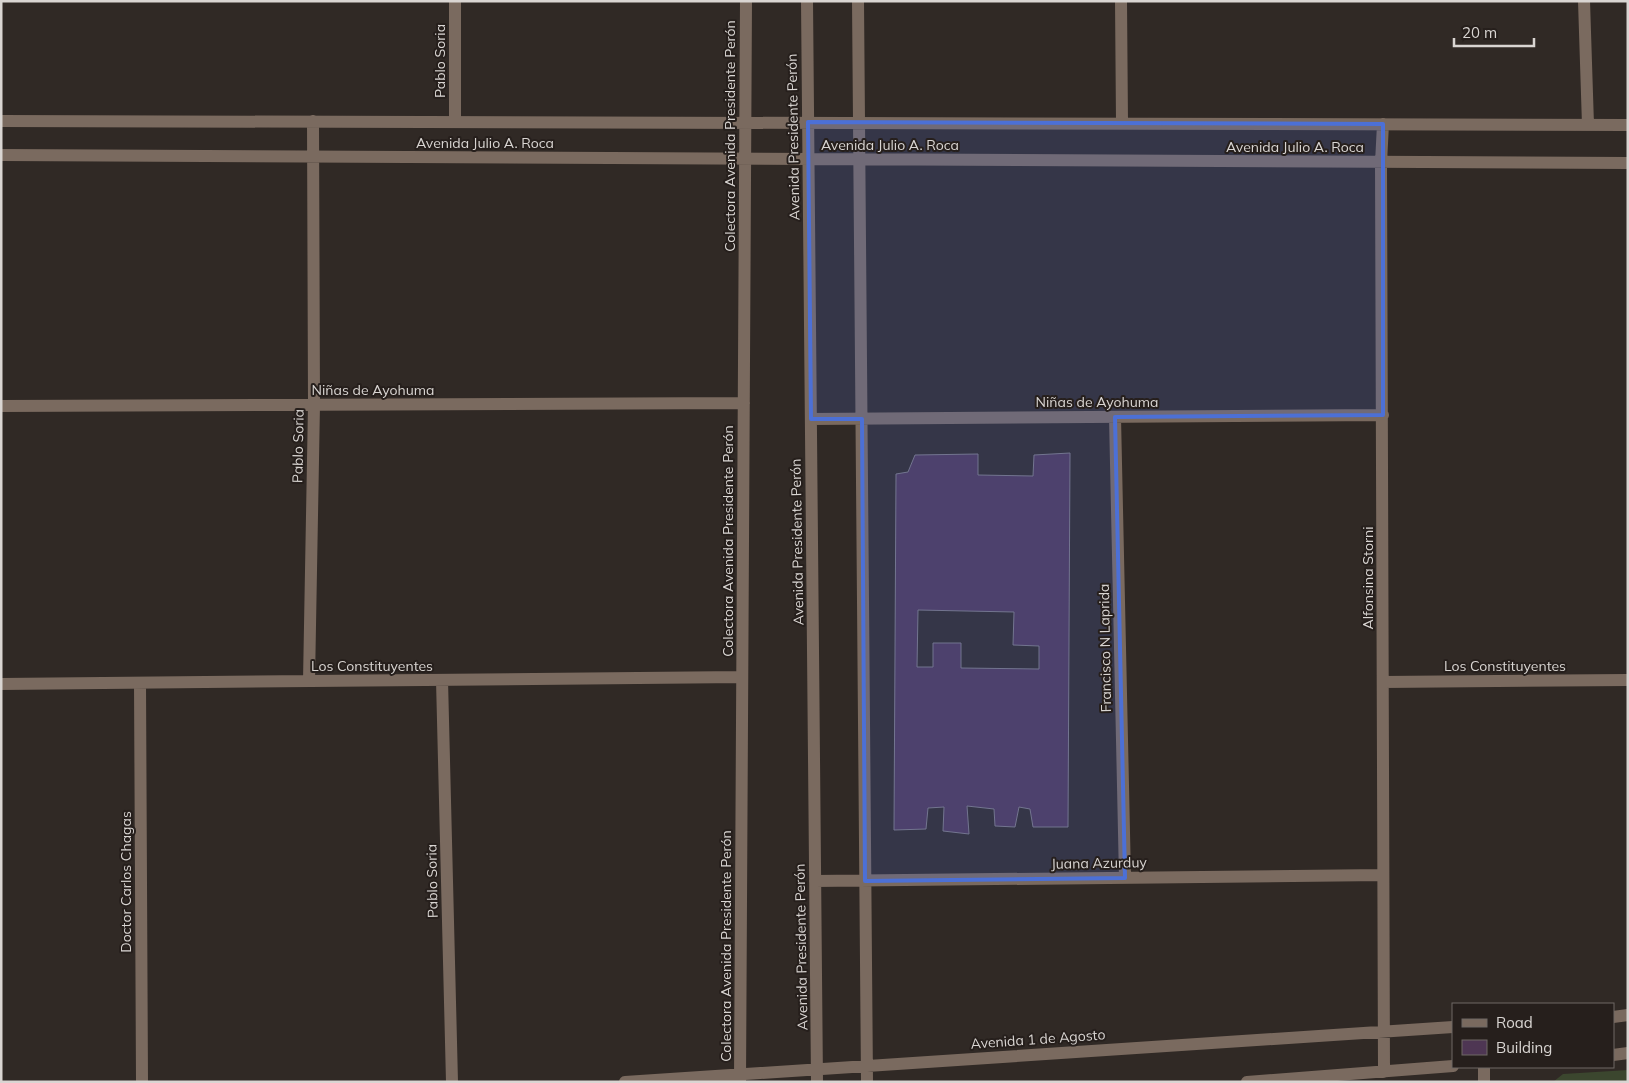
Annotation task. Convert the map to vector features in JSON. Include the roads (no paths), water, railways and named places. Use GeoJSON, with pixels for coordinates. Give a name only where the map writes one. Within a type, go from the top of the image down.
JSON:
{"type":"FeatureCollection","features":[{"type":"Feature","properties":{"kind":"street","name":"Pablo Soria"},"geometry":{"type":"LineString","coordinates":[[455,1],[455,121]]}},
{"type":"Feature","properties":{"kind":"street","name":"Colectora Avenida Presidente Perón"},"geometry":{"type":"LineString","coordinates":[[740,1078],[746,1]]}},
{"type":"Feature","properties":{"kind":"street","name":"Avenida Presidente Perón"},"geometry":{"type":"LineString","coordinates":[[807,1],[817,1075]]}},
{"type":"Feature","properties":{"kind":"street"},"geometry":{"type":"LineString","coordinates":[[858,1],[867,1082]]}},
{"type":"Feature","properties":{"kind":"street"},"geometry":{"type":"LineString","coordinates":[[1121,1],[1122,123]]}},
{"type":"Feature","properties":{"kind":"street"},"geometry":{"type":"LineString","coordinates":[[1584,1],[1588,125]]}},
{"type":"Feature","properties":{"kind":"street","name":"Avenida Julio A. Roca"},"geometry":{"type":"LineString","coordinates":[[1,121],[859,122],[1628,126]]}},
{"type":"Feature","properties":{"kind":"street","name":"Pablo Soria"},"geometry":{"type":"LineString","coordinates":[[309,681],[314,405],[313,121]]}},
{"type":"Feature","properties":{"kind":"street","name":"Alfonsina Storni"},"geometry":{"type":"LineString","coordinates":[[1382,124],[1384,1072]]}},
{"type":"Feature","properties":{"kind":"street","name":"Avenida Julio A. Roca"},"geometry":{"type":"LineString","coordinates":[[1,155],[1628,163]]}},
{"type":"Feature","properties":{"kind":"street","name":"Niñas de Ayohuma"},"geometry":{"type":"LineString","coordinates":[[1,406],[744,403]]}},
{"type":"Feature","properties":{"kind":"street","name":"Niñas de Ayohuma"},"geometry":{"type":"LineString","coordinates":[[811,419],[1383,415]]}},
{"type":"Feature","properties":{"kind":"street","name":"Francisco N Laprida"},"geometry":{"type":"LineString","coordinates":[[1115,417],[1125,878]]}},
{"type":"Feature","properties":{"kind":"street","name":"Los Constituyentes"},"geometry":{"type":"LineString","coordinates":[[1,684],[742,677]]}},
{"type":"Feature","properties":{"kind":"street","name":"Pablo Soria"},"geometry":{"type":"LineString","coordinates":[[442,680],[452,1082]]}},
{"type":"Feature","properties":{"kind":"street","name":"Los Constituyentes"},"geometry":{"type":"LineString","coordinates":[[1383,682],[1628,680]]}},
{"type":"Feature","properties":{"kind":"street","name":"Doctor Carlos Chagas"},"geometry":{"type":"LineString","coordinates":[[140,683],[142,1082]]}},
{"type":"Feature","properties":{"kind":"street","name":"Juana Azurduy"},"geometry":{"type":"LineString","coordinates":[[815,881],[1383,875]]}},
{"type":"Feature","properties":{"kind":"street"},"geometry":{"type":"LineString","coordinates":[[1614,1017],[1628,1015]]}},
{"type":"Feature","properties":{"kind":"street","name":"Avenida 1 de Agosto"},"geometry":{"type":"LineString","coordinates":[[626,1082],[817,1075],[866,1066],[1452,1027]]}},
{"type":"Feature","properties":{"kind":"street"},"geometry":{"type":"LineString","coordinates":[[1614,1054],[1628,1053]]}},
{"type":"Feature","properties":{"kind":"street"},"geometry":{"type":"LineString","coordinates":[[1247,1082],[1452,1066]]}},
{"type":"Feature","properties":{"kind":"street"},"geometry":{"type":"LineString","coordinates":[[1484,1068],[1484,1082]]}}]}
